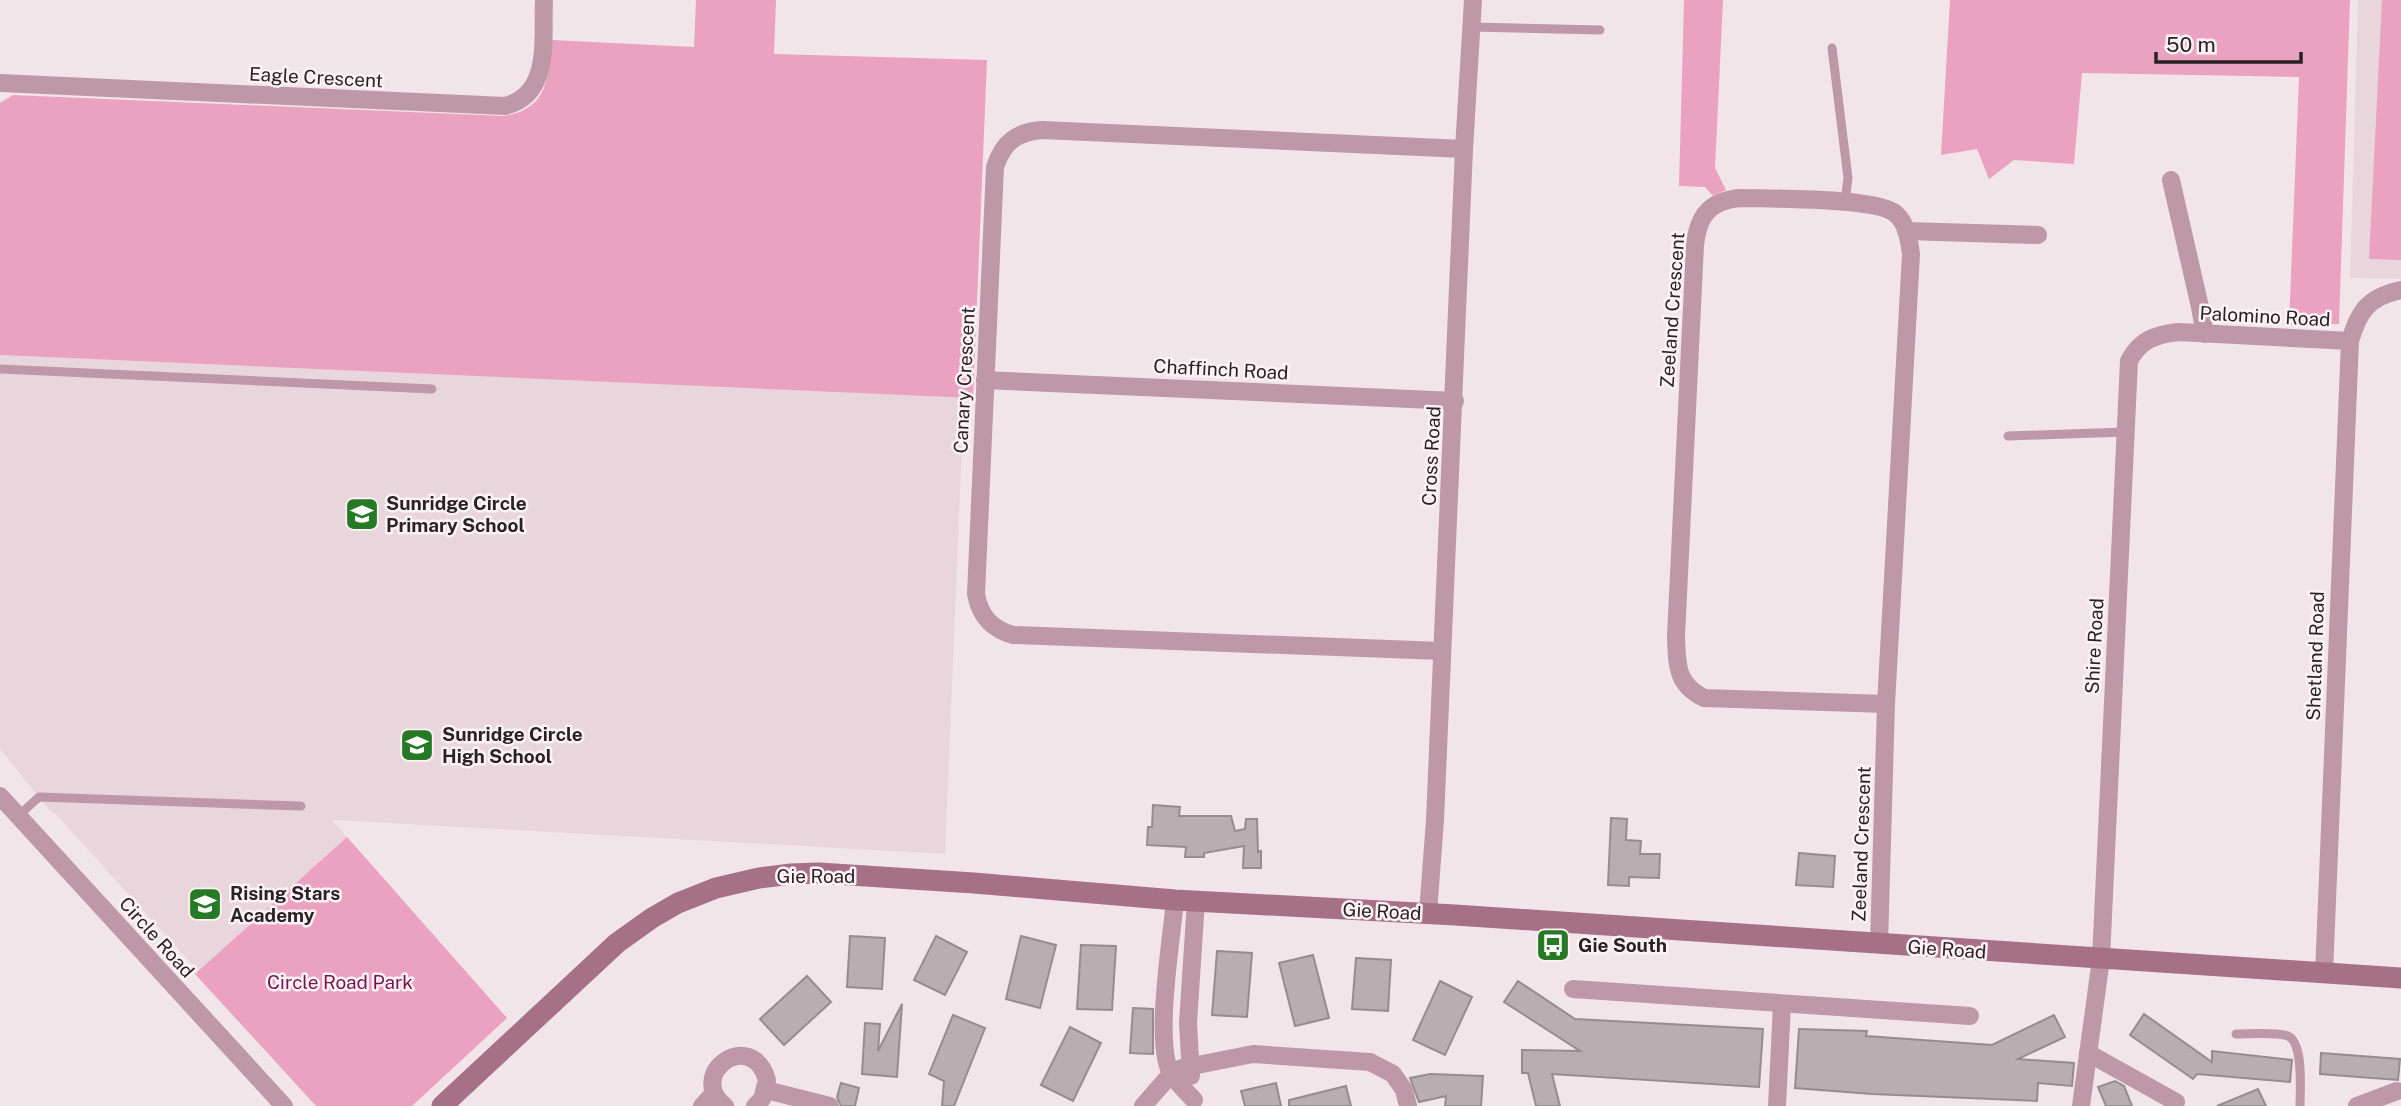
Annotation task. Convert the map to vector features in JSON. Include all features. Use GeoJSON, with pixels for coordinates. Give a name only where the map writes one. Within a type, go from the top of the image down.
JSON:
{"type":"FeatureCollection","features":[{"type":"Feature","properties":{"kind":"street","name":"Eagle Crescent"},"geometry":{"type":"LineString","coordinates":[[0,83],[505,106],[522,100],[530,93],[540,74],[544,0]]}},
{"type":"Feature","properties":{"kind":"street","name":"Cross Road"},"geometry":{"type":"LineString","coordinates":[[1428,913],[1435,820],[1473,0]]}},
{"type":"Feature","properties":{"kind":"street","name":"Canary Crescent"},"geometry":{"type":"LineString","coordinates":[[1442,651],[1013,635],[994,628],[979,608],[976,594],[985,380],[995,167],[999,153],[1013,138],[1023,133],[1042,130],[1464,149]]}},
{"type":"Feature","properties":{"kind":"street"},"geometry":{"type":"LineString","coordinates":[[2171,180],[2205,334]]}},
{"type":"Feature","properties":{"kind":"street","name":"Zeeland Crescent"},"geometry":{"type":"LineString","coordinates":[[1879,944],[1886,704],[1911,254],[1906,231],[1898,215],[1882,206],[1845,202],[1731,199],[1713,206],[1701,217],[1696,230],[1676,636],[1676,659],[1682,682],[1704,698],[1886,704]]}},
{"type":"Feature","properties":{"kind":"street"},"geometry":{"type":"LineString","coordinates":[[1906,231],[2038,235]]}},
{"type":"Feature","properties":{"kind":"street","name":"Palomino Road"},"geometry":{"type":"LineString","coordinates":[[2144,340],[2159,334],[2178,332],[2350,341],[2355,324],[2367,304],[2401,290]]}},
{"type":"Feature","properties":{"kind":"street","name":"Shire Road"},"geometry":{"type":"LineString","coordinates":[[2079,1106],[2101,959],[2129,361],[2144,340]]}},
{"type":"Feature","properties":{"kind":"street","name":"Shetland Road"},"geometry":{"type":"LineString","coordinates":[[2324,974],[2350,341]]}},
{"type":"Feature","properties":{"kind":"street","name":"Chaffinch Road"},"geometry":{"type":"LineString","coordinates":[[985,380],[1455,401]]}},
{"type":"Feature","properties":{"kind":"street","name":"Circle Road"},"geometry":{"type":"LineString","coordinates":[[0,796],[284,1106]]}},
{"type":"Feature","properties":{"kind":"street","name":"Gie Road"},"geometry":{"type":"LineString","coordinates":[[442,1106],[617,943],[678,903],[729,884],[773,876],[819,873],[1186,901],[1428,913],[2401,978]]}},
{"type":"Feature","properties":{"kind":"street"},"geometry":{"type":"LineString","coordinates":[[1186,901],[1188,1023],[1195,1103]]}},
{"type":"Feature","properties":{"kind":"street"},"geometry":{"type":"LineString","coordinates":[[1186,901],[1164,1014],[1165,1055],[1171,1074],[1195,1103]]}},
{"type":"Feature","properties":{"kind":"street"},"geometry":{"type":"LineString","coordinates":[[1573,989],[1970,1016]]}},
{"type":"Feature","properties":{"kind":"street"},"geometry":{"type":"LineString","coordinates":[[1777,1106],[1782,1004]]}},
{"type":"Feature","properties":{"kind":"street"},"geometry":{"type":"LineString","coordinates":[[2088,1053],[2176,1102]]}},
{"type":"Feature","properties":{"kind":"street"},"geometry":{"type":"LineString","coordinates":[[1143,1106],[1171,1074],[1190,1065],[1253,1054],[1370,1062],[1394,1074],[1404,1090],[1408,1106]]}},
{"type":"Feature","properties":{"kind":"street"},"geometry":{"type":"LineString","coordinates":[[714,1102],[712,1083],[718,1066],[725,1060],[743,1056],[751,1058],[764,1072],[767,1080],[762,1099],[755,1106]]}},
{"type":"Feature","properties":{"kind":"street"},"geometry":{"type":"LineString","coordinates":[[766,1090],[830,1106]]}},
{"type":"Feature","properties":{"kind":"street"},"geometry":{"type":"LineString","coordinates":[[2357,1106],[2397,1091]]}},
{"type":"Feature","properties":{"kind":"lane"},"geometry":{"type":"LineString","coordinates":[[1472,27],[1600,30]]}},
{"type":"Feature","properties":{"kind":"lane"},"geometry":{"type":"LineString","coordinates":[[1832,48],[1848,178],[1845,202]]}},
{"type":"Feature","properties":{"kind":"lane"},"geometry":{"type":"LineString","coordinates":[[0,369],[432,389]]}},
{"type":"Feature","properties":{"kind":"lane"},"geometry":{"type":"LineString","coordinates":[[2008,436],[2125,432]]}},
{"type":"Feature","properties":{"kind":"lane"},"geometry":{"type":"LineString","coordinates":[[18,816],[39,797],[301,806]]}},
{"type":"Feature","properties":{"kind":"lane"},"geometry":{"type":"LineString","coordinates":[[2236,1034],[2290,1037],[2295,1043],[2300,1070],[2300,1106]]}},
{"type":"Feature","properties":{"kind":"shaded area"},"geometry":{"type":"Polygon","coordinates":[[[2358,0],[2401,0],[2401,279],[2350,278],[2358,0]]]}},
{"type":"Feature","properties":{"kind":"shaded area"},"geometry":{"type":"Polygon","coordinates":[[[0,355],[964,397],[945,854],[332,820],[347,837],[198,971],[54,812],[50,811],[0,749],[0,355]]]}},
{"type":"Feature","properties":{"kind":"green space"},"geometry":{"type":"Polygon","coordinates":[[[696,0],[776,0],[774,54],[987,60],[973,398],[0,355],[0,103],[13,95],[504,116],[519,112],[538,99],[547,78],[552,40],[694,47],[696,0]]]}},
{"type":"Feature","properties":{"kind":"green space"},"geometry":{"type":"Polygon","coordinates":[[[1684,0],[1723,0],[1715,168],[1726,190],[1713,196],[1705,187],[1679,186],[1684,0]]]}},
{"type":"Feature","properties":{"kind":"green space"},"geometry":{"type":"Polygon","coordinates":[[[1950,0],[2350,0],[2339,324],[2289,325],[2299,77],[2082,73],[2074,164],[2014,160],[1989,179],[1977,149],[1941,155],[1950,0]]]}},
{"type":"Feature","properties":{"kind":"green space"},"geometry":{"type":"Polygon","coordinates":[[[2382,0],[2401,0],[2401,260],[2369,259],[2382,0]]]}},
{"type":"Feature","properties":{"kind":"green space","name":"Circle Road Park"},"geometry":{"type":"Polygon","coordinates":[[[347,837],[507,1018],[412,1106],[316,1106],[195,974],[347,837]]]}},
{"type":"Feature","properties":{"kind":"building"},"geometry":{"type":"Polygon","coordinates":[[[1153,805],[1180,807],[1179,816],[1231,816],[1235,831],[1245,829],[1246,819],[1257,819],[1261,868],[1243,868],[1244,846],[1204,853],[1204,857],[1185,857],[1186,847],[1147,845],[1148,827],[1152,827],[1153,805]]]}},
{"type":"Feature","properties":{"kind":"building"},"geometry":{"type":"Polygon","coordinates":[[[1611,818],[1627,819],[1626,840],[1641,841],[1640,854],[1660,854],[1659,878],[1629,877],[1629,886],[1608,885],[1611,818]]]}},
{"type":"Feature","properties":{"kind":"building"},"geometry":{"type":"Polygon","coordinates":[[[1799,853],[1835,856],[1833,887],[1796,885],[1799,853]]]}},
{"type":"Feature","properties":{"kind":"building"},"geometry":{"type":"Polygon","coordinates":[[[850,936],[885,938],[882,989],[847,987],[850,936]]]}},
{"type":"Feature","properties":{"kind":"building"},"geometry":{"type":"Polygon","coordinates":[[[936,936],[967,952],[945,995],[914,980],[936,936]]]}},
{"type":"Feature","properties":{"kind":"building"},"geometry":{"type":"Polygon","coordinates":[[[1021,936],[1056,945],[1040,1008],[1006,999],[1021,936]]]}},
{"type":"Feature","properties":{"kind":"building"},"geometry":{"type":"Polygon","coordinates":[[[1081,945],[1116,946],[1112,1010],[1077,1009],[1081,945]]]}},
{"type":"Feature","properties":{"kind":"building"},"geometry":{"type":"Polygon","coordinates":[[[1217,951],[1252,953],[1247,1017],[1212,1015],[1217,951]]]}},
{"type":"Feature","properties":{"kind":"building"},"geometry":{"type":"Polygon","coordinates":[[[1313,955],[1329,1018],[1295,1026],[1279,963],[1313,955]]]}},
{"type":"Feature","properties":{"kind":"building"},"geometry":{"type":"Polygon","coordinates":[[[1356,958],[1391,960],[1388,1011],[1352,1009],[1356,958]]]}},
{"type":"Feature","properties":{"kind":"building"},"geometry":{"type":"Polygon","coordinates":[[[807,976],[831,1002],[784,1045],[760,1019],[807,976]]]}},
{"type":"Feature","properties":{"kind":"building"},"geometry":{"type":"Polygon","coordinates":[[[1440,981],[1472,997],[1445,1055],[1413,1040],[1440,981]]]}},
{"type":"Feature","properties":{"kind":"building"},"geometry":{"type":"Polygon","coordinates":[[[1518,981],[1575,1019],[1763,1029],[1759,1087],[1552,1074],[1560,1106],[1536,1106],[1528,1073],[1522,1073],[1522,1050],[1580,1051],[1504,1002],[1518,981]]]}},
{"type":"Feature","properties":{"kind":"building"},"geometry":{"type":"Polygon","coordinates":[[[902,1004],[897,1077],[862,1074],[865,1023],[880,1024],[878,1051],[902,1004]]]}},
{"type":"Feature","properties":{"kind":"building"},"geometry":{"type":"Polygon","coordinates":[[[1133,1008],[1153,1009],[1153,1054],[1130,1053],[1133,1008]]]}},
{"type":"Feature","properties":{"kind":"building"},"geometry":{"type":"Polygon","coordinates":[[[2144,1014],[2212,1062],[2212,1051],[2292,1060],[2290,1082],[2197,1074],[2193,1079],[2130,1035],[2144,1014]]]}},
{"type":"Feature","properties":{"kind":"building"},"geometry":{"type":"Polygon","coordinates":[[[953,1015],[985,1028],[954,1106],[942,1106],[944,1081],[929,1074],[953,1015]]]}},
{"type":"Feature","properties":{"kind":"building"},"geometry":{"type":"Polygon","coordinates":[[[2054,1015],[2065,1037],[2018,1059],[2074,1063],[2072,1086],[2038,1083],[2037,1101],[1795,1088],[1799,1029],[1867,1031],[1866,1036],[1992,1045],[2054,1015]]]}},
{"type":"Feature","properties":{"kind":"building"},"geometry":{"type":"Polygon","coordinates":[[[1070,1027],[1101,1043],[1073,1101],[1041,1085],[1070,1027]]]}},
{"type":"Feature","properties":{"kind":"building"},"geometry":{"type":"Polygon","coordinates":[[[2321,1053],[2400,1059],[2398,1080],[2320,1074],[2321,1053]]]}},
{"type":"Feature","properties":{"kind":"building"},"geometry":{"type":"Polygon","coordinates":[[[1430,1074],[1483,1076],[1481,1106],[1445,1106],[1446,1096],[1419,1102],[1410,1078],[1430,1074]]]}},
{"type":"Feature","properties":{"kind":"building"},"geometry":{"type":"Polygon","coordinates":[[[2115,1081],[2124,1086],[2132,1106],[2106,1106],[2098,1087],[2115,1081]]]}},
{"type":"Feature","properties":{"kind":"building"},"geometry":{"type":"Polygon","coordinates":[[[841,1083],[859,1088],[855,1106],[841,1106],[837,1097],[841,1083]]]}},
{"type":"Feature","properties":{"kind":"building"},"geometry":{"type":"Polygon","coordinates":[[[1276,1083],[1281,1106],[1245,1106],[1241,1091],[1276,1083]]]}},
{"type":"Feature","properties":{"kind":"building"},"geometry":{"type":"Polygon","coordinates":[[[1346,1086],[1351,1106],[1289,1106],[1289,1100],[1346,1086]]]}},
{"type":"Feature","properties":{"kind":"building"},"geometry":{"type":"Polygon","coordinates":[[[2258,1089],[2266,1106],[2217,1106],[2258,1089]]]}},
{"type":"Feature","properties":{"kind":"place","name":"Sunridge Circle Primary School"},"geometry":{"type":"Point","coordinates":[362,514]}},
{"type":"Feature","properties":{"kind":"place","name":"Sunridge Circle High School"},"geometry":{"type":"Point","coordinates":[417,745]}},
{"type":"Feature","properties":{"kind":"place","name":"Rising Stars Academy"},"geometry":{"type":"Point","coordinates":[205,904]}},
{"type":"Feature","properties":{"kind":"place","name":"Gie South"},"geometry":{"type":"Point","coordinates":[1553,945]}}]}
